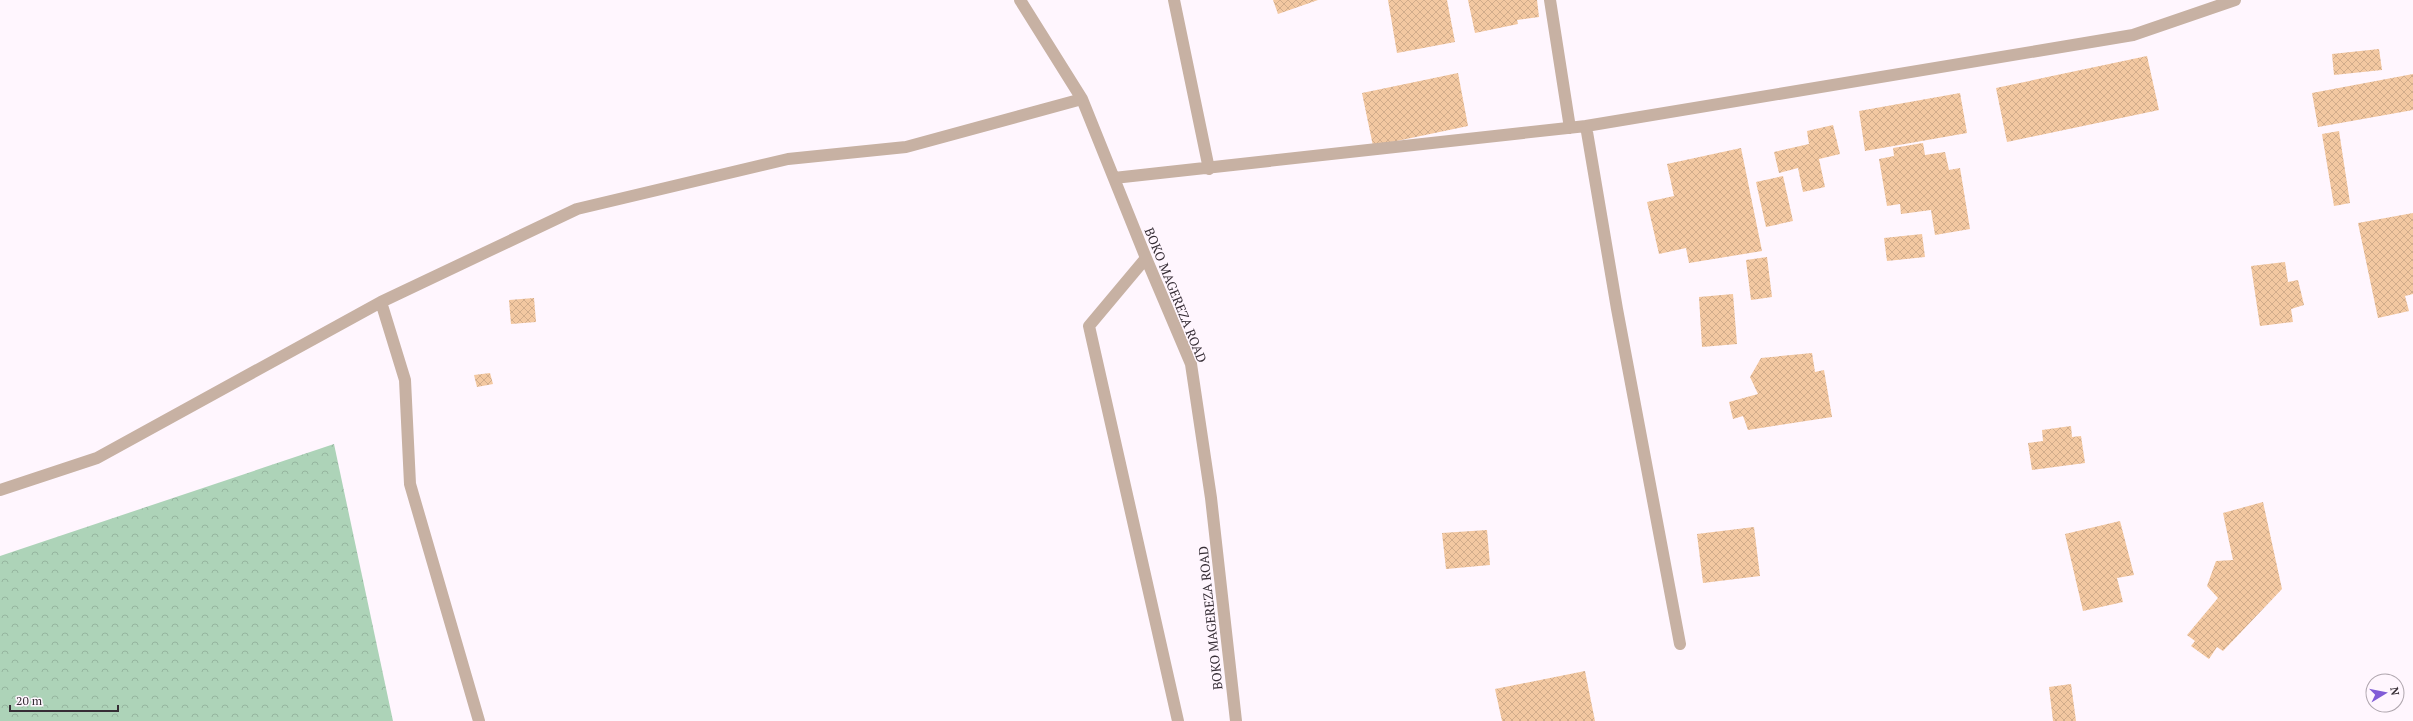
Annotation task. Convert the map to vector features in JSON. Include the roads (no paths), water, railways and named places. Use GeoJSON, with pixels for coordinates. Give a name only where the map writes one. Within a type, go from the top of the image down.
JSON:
{"type":"FeatureCollection","features":[{"type":"Feature","properties":{"kind":"street","name":"BOKO MAGEREZA ROAD"},"geometry":{"type":"LineString","coordinates":[[1020,0],[1082,98],[1146,258],[1191,364],[1211,498],[1236,721]]}},
{"type":"Feature","properties":{"kind":"street"},"geometry":{"type":"LineString","coordinates":[[1174,0],[1209,169]]}},
{"type":"Feature","properties":{"kind":"street"},"geometry":{"type":"LineString","coordinates":[[1550,0],[1570,128]]}},
{"type":"Feature","properties":{"kind":"street"},"geometry":{"type":"LineString","coordinates":[[1114,178],[1209,169],[1586,126],[2133,35],[2235,0]]}},
{"type":"Feature","properties":{"kind":"street"},"geometry":{"type":"LineString","coordinates":[[0,490],[97,458],[381,302],[577,209],[788,159],[906,147],[1082,98]]}},
{"type":"Feature","properties":{"kind":"street"},"geometry":{"type":"LineString","coordinates":[[1586,126],[1617,309],[1680,644]]}},
{"type":"Feature","properties":{"kind":"street"},"geometry":{"type":"LineString","coordinates":[[1146,258],[1089,326],[1178,721]]}},
{"type":"Feature","properties":{"kind":"street"},"geometry":{"type":"LineString","coordinates":[[381,302],[405,380],[410,484],[479,721]]}}]}
